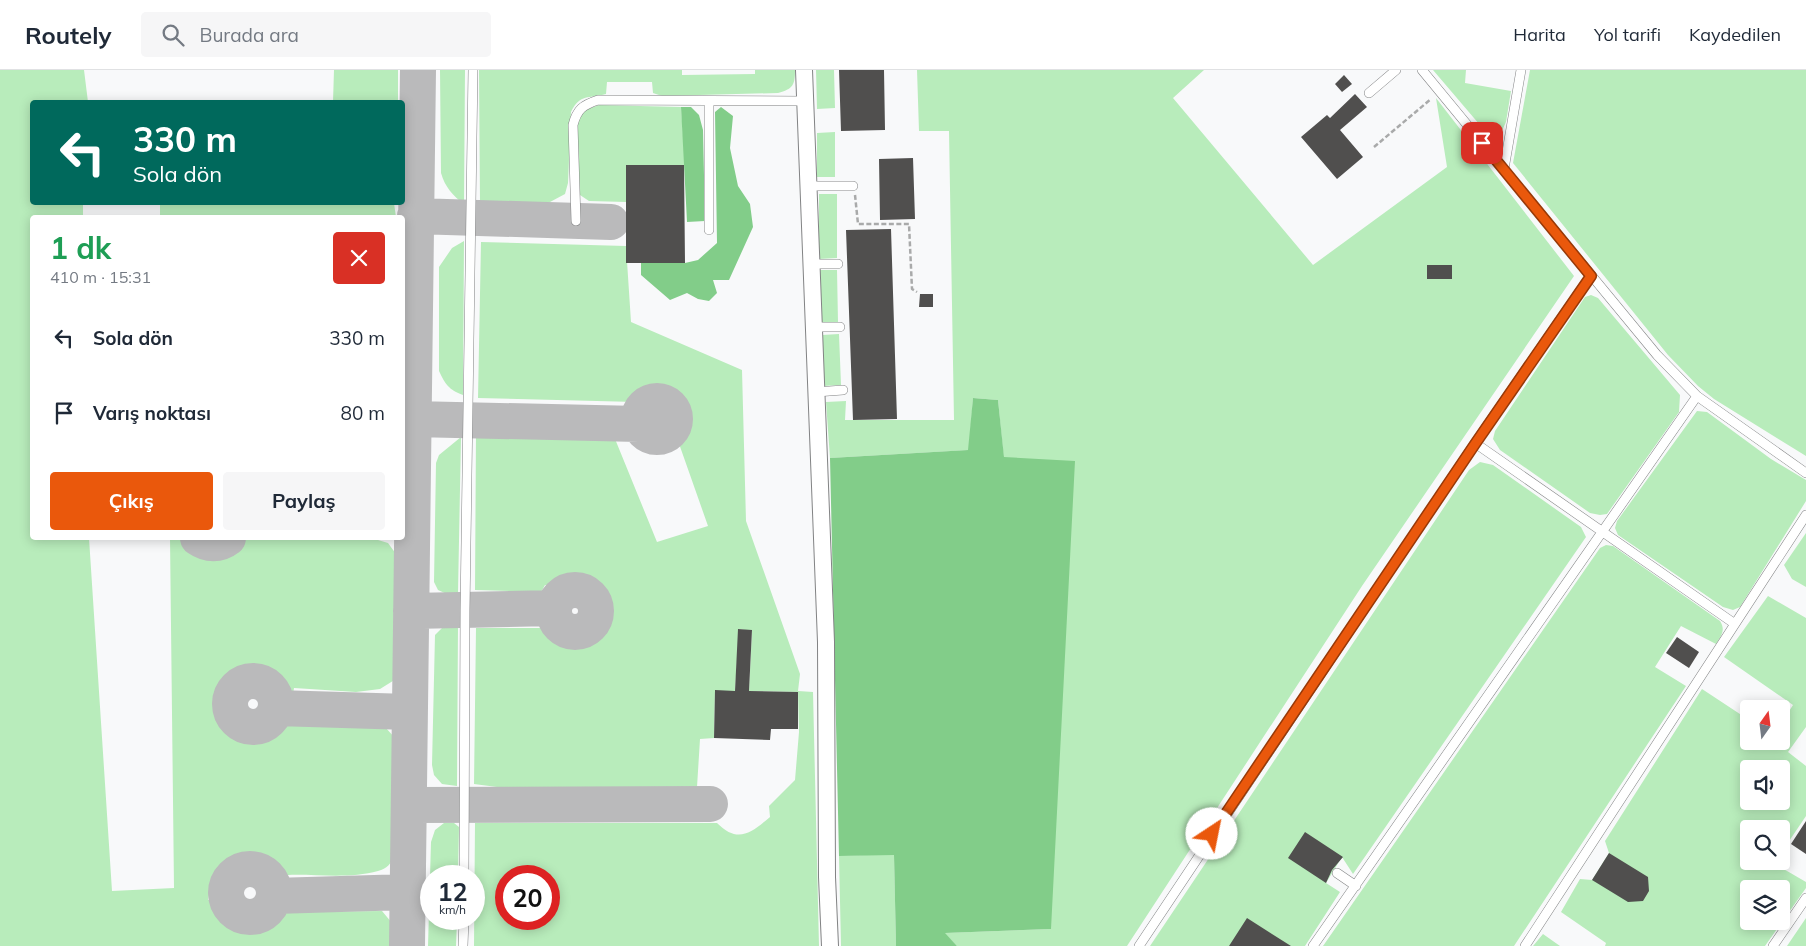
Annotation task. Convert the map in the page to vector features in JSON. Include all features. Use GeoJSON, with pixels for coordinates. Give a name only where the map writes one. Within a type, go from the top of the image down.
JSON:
{"type":"FeatureCollection","features":[{"type":"Feature","properties":{"kind":"street"},"geometry":{"type":"LineString","coordinates":[[804,70],[826,642],[827,877],[830,946]]}},
{"type":"Feature","properties":{"kind":"lane"},"geometry":{"type":"LineString","coordinates":[[464,865],[465,610],[473,70]]}},
{"type":"Feature","properties":{"kind":"lane"},"geometry":{"type":"LineString","coordinates":[[1369,93],[1396,70]]}},
{"type":"Feature","properties":{"kind":"lane"},"geometry":{"type":"LineString","coordinates":[[1422,70],[1657,355],[1697,396],[1806,473]]}},
{"type":"Feature","properties":{"kind":"lane"},"geometry":{"type":"LineString","coordinates":[[1504,169],[1521,70]]}},
{"type":"Feature","properties":{"kind":"lane"},"geometry":{"type":"LineString","coordinates":[[576,221],[573,125],[576,113],[582,105],[598,100],[805,101]]}},
{"type":"Feature","properties":{"kind":"lane"},"geometry":{"type":"LineString","coordinates":[[709,101],[709,230]]}},
{"type":"Feature","properties":{"kind":"lane"},"geometry":{"type":"LineString","coordinates":[[808,186],[854,186]]}},
{"type":"Feature","properties":{"kind":"lane"},"geometry":{"type":"LineString","coordinates":[[811,264],[838,264]]}},
{"type":"Feature","properties":{"kind":"lane"},"geometry":{"type":"LineString","coordinates":[[1139,946],[1475,444],[1591,276]]}},
{"type":"Feature","properties":{"kind":"lane"},"geometry":{"type":"LineString","coordinates":[[814,327],[840,327]]}},
{"type":"Feature","properties":{"kind":"lane"},"geometry":{"type":"LineString","coordinates":[[816,392],[843,390]]}},
{"type":"Feature","properties":{"kind":"lane"},"geometry":{"type":"LineString","coordinates":[[1313,946],[1697,396]]}},
{"type":"Feature","properties":{"kind":"lane"},"geometry":{"type":"LineString","coordinates":[[1475,444],[1735,624]]}},
{"type":"Feature","properties":{"kind":"lane"},"geometry":{"type":"LineString","coordinates":[[1525,946],[1806,515]]}},
{"type":"Feature","properties":{"kind":"lane"},"geometry":{"type":"LineString","coordinates":[[1337,873],[1356,886]]}},
{"type":"Feature","properties":{"kind":"lane"},"geometry":{"type":"LineString","coordinates":[[1773,946],[1806,898]]}},
{"type":"Feature","properties":{"kind":"lane"},"geometry":{"type":"LineString","coordinates":[[464,930],[464,946]]}},
{"type":"Feature","properties":{"kind":"path"},"geometry":{"type":"LineString","coordinates":[[1374,147],[1440,91]]}},
{"type":"Feature","properties":{"kind":"path"},"geometry":{"type":"LineString","coordinates":[[854,186],[858,224],[909,224],[912,289],[917,292]]}},
{"type":"Feature","properties":{"kind":"green space"},"geometry":{"type":"Polygon","coordinates":[[[0,70],[84,70],[88,100],[30,100],[30,205],[83,205],[83,215],[30,215],[30,540],[89,540],[112,891],[174,888],[170,540],[185,540],[191,545],[205,551],[220,553],[246,540],[378,540],[388,543],[396,554],[396,679],[380,689],[356,692],[294,688],[293,694],[272,676],[264,672],[247,670],[233,676],[223,689],[220,697],[216,697],[214,709],[220,711],[223,724],[228,731],[234,735],[248,738],[269,734],[292,717],[294,723],[385,727],[395,738],[395,856],[384,869],[378,871],[345,876],[288,875],[287,879],[267,860],[251,856],[243,857],[230,865],[216,884],[211,884],[208,900],[216,899],[219,910],[225,917],[233,922],[244,925],[262,923],[287,903],[289,912],[382,911],[392,923],[392,946],[0,946],[0,70]]]}},
{"type":"Feature","properties":{"kind":"green space"},"geometry":{"type":"Polygon","coordinates":[[[334,70],[398,70],[398,100],[333,100],[334,70]]]}},
{"type":"Feature","properties":{"kind":"green space"},"geometry":{"type":"Polygon","coordinates":[[[440,70],[465,70],[464,204],[450,191],[441,173],[440,70]]]}},
{"type":"Feature","properties":{"kind":"green space"},"geometry":{"type":"Polygon","coordinates":[[[479,70],[682,70],[682,75],[755,74],[755,70],[795,70],[792,86],[778,93],[662,96],[653,93],[652,82],[607,82],[606,94],[582,99],[574,106],[571,112],[568,183],[565,194],[550,202],[490,206],[480,202],[479,70]]]}},
{"type":"Feature","properties":{"kind":"green space"},"geometry":{"type":"Polygon","coordinates":[[[816,70],[834,70],[835,108],[817,109],[816,70]]]}},
{"type":"Feature","properties":{"kind":"green space"},"geometry":{"type":"Polygon","coordinates":[[[917,70],[1204,70],[1173,98],[1313,265],[1447,167],[1436,98],[1574,276],[1362,586],[1127,946],[957,946],[944,933],[1051,929],[998,400],[973,398],[969,450],[830,458],[826,402],[846,401],[845,420],[954,420],[949,131],[919,131],[917,70]]]}},
{"type":"Feature","properties":{"kind":"green space"},"geometry":{"type":"Polygon","coordinates":[[[1433,70],[1466,70],[1465,83],[1511,91],[1506,122],[1500,135],[1491,138],[1433,70]]]}},
{"type":"Feature","properties":{"kind":"green space"},"geometry":{"type":"Polygon","coordinates":[[[1530,70],[1806,70],[1806,456],[1714,399],[1698,386],[1668,355],[1513,163],[1530,70]]]}},
{"type":"Feature","properties":{"kind":"green space"},"geometry":{"type":"Polygon","coordinates":[[[599,105],[681,107],[685,165],[626,165],[626,202],[589,201],[580,195],[577,182],[577,119],[585,110],[599,105]]]}},
{"type":"Feature","properties":{"kind":"green space"},"geometry":{"type":"Polygon","coordinates":[[[681,107],[691,107],[699,115],[703,130],[705,221],[687,222],[681,107]]]}},
{"type":"Feature","properties":{"kind":"green space"},"geometry":{"type":"Polygon","coordinates":[[[721,107],[733,116],[730,148],[738,186],[750,204],[753,227],[729,280],[713,280],[717,293],[709,301],[698,299],[687,293],[670,300],[641,275],[641,263],[685,263],[698,260],[717,243],[715,112],[721,107]]]}},
{"type":"Feature","properties":{"kind":"green space"},"geometry":{"type":"Polygon","coordinates":[[[835,132],[835,177],[817,177],[817,133],[835,132]]]}},
{"type":"Feature","properties":{"kind":"green space"},"geometry":{"type":"Polygon","coordinates":[[[819,194],[837,194],[837,258],[819,259],[819,194]]]}},
{"type":"Feature","properties":{"kind":"green space"},"geometry":{"type":"Polygon","coordinates":[[[160,205],[394,205],[396,215],[160,215],[160,205]]]}},
{"type":"Feature","properties":{"kind":"green space"},"geometry":{"type":"Polygon","coordinates":[[[464,241],[463,395],[448,386],[439,371],[439,267],[452,248],[464,241]]]}},
{"type":"Feature","properties":{"kind":"green space"},"geometry":{"type":"Polygon","coordinates":[[[481,242],[626,246],[631,322],[742,370],[746,521],[800,674],[798,691],[813,692],[819,946],[474,946],[474,930],[485,930],[485,865],[475,865],[475,823],[717,823],[731,833],[738,835],[757,828],[770,817],[769,806],[795,780],[799,732],[798,692],[749,691],[752,631],[739,629],[735,691],[715,691],[714,738],[700,739],[697,787],[497,787],[474,784],[476,628],[545,628],[557,639],[584,641],[595,633],[603,621],[609,621],[608,605],[604,604],[597,589],[591,584],[584,582],[568,581],[553,587],[545,585],[541,592],[475,590],[476,432],[613,434],[657,542],[708,526],[677,438],[686,418],[675,397],[654,392],[636,402],[478,398],[481,242]]]}},
{"type":"Feature","properties":{"kind":"green space"},"geometry":{"type":"Polygon","coordinates":[[[819,270],[837,270],[838,322],[820,323],[819,270]]]}},
{"type":"Feature","properties":{"kind":"green space"},"geometry":{"type":"Polygon","coordinates":[[[1591,295],[1598,298],[1680,395],[1679,412],[1607,514],[1600,515],[1590,513],[1500,450],[1493,439],[1495,431],[1585,297],[1591,295]]]}},
{"type":"Feature","properties":{"kind":"green space"},"geometry":{"type":"Polygon","coordinates":[[[839,334],[841,385],[823,386],[822,335],[839,334]]]}},
{"type":"Feature","properties":{"kind":"green space"},"geometry":{"type":"Polygon","coordinates":[[[973,398],[998,400],[1004,457],[1075,461],[1051,929],[945,933],[957,946],[896,946],[894,855],[839,856],[830,458],[968,450],[973,398]]]}},
{"type":"Feature","properties":{"kind":"green space"},"geometry":{"type":"Polygon","coordinates":[[[1697,411],[1707,412],[1771,459],[1806,480],[1806,501],[1740,607],[1733,610],[1723,607],[1618,535],[1615,528],[1617,521],[1697,411]]]}},
{"type":"Feature","properties":{"kind":"green space"},"geometry":{"type":"Polygon","coordinates":[[[461,437],[458,593],[447,594],[438,590],[434,582],[436,463],[439,455],[461,437]]]}},
{"type":"Feature","properties":{"kind":"green space"},"geometry":{"type":"Polygon","coordinates":[[[1480,462],[1493,465],[1581,527],[1586,537],[1353,874],[1342,857],[1326,883],[1340,892],[1305,946],[1150,946],[1469,470],[1480,462]]]}},
{"type":"Feature","properties":{"kind":"green space"},"geometry":{"type":"Polygon","coordinates":[[[1806,533],[1806,587],[1792,579],[1784,565],[1806,533]]]}},
{"type":"Feature","properties":{"kind":"green space"},"geometry":{"type":"Polygon","coordinates":[[[1606,545],[1613,546],[1720,621],[1723,627],[1722,633],[1716,644],[1681,626],[1655,667],[1686,686],[1514,946],[1323,946],[1600,548],[1606,545]]]}},
{"type":"Feature","properties":{"kind":"green space"},"geometry":{"type":"Polygon","coordinates":[[[1768,596],[1806,618],[1806,727],[1790,749],[1790,710],[1793,705],[1790,700],[1786,700],[1724,657],[1768,596]]]}},
{"type":"Feature","properties":{"kind":"green space"},"geometry":{"type":"Polygon","coordinates":[[[451,624],[458,626],[457,786],[442,784],[434,775],[432,765],[435,635],[443,627],[451,624]]]}},
{"type":"Feature","properties":{"kind":"green space"},"geometry":{"type":"Polygon","coordinates":[[[1702,689],[1740,714],[1740,750],[1789,750],[1788,752],[1806,766],[1806,816],[1790,840],[1790,820],[1740,820],[1740,870],[1785,870],[1806,882],[1806,888],[1790,911],[1790,880],[1740,880],[1740,930],[1776,930],[1765,946],[1605,946],[1606,943],[1561,912],[1580,879],[1592,880],[1609,853],[1605,841],[1702,689]]]}},
{"type":"Feature","properties":{"kind":"green space"},"geometry":{"type":"Polygon","coordinates":[[[444,823],[454,823],[459,827],[458,865],[430,865],[431,842],[435,830],[444,823]]]}},
{"type":"Feature","properties":{"kind":"green space"},"geometry":{"type":"Polygon","coordinates":[[[894,854],[896,946],[841,946],[839,856],[894,854]]]}},
{"type":"Feature","properties":{"kind":"green space"},"geometry":{"type":"Polygon","coordinates":[[[1806,918],[1806,946],[1787,946],[1806,918]]]}},
{"type":"Feature","properties":{"kind":"green space"},"geometry":{"type":"Polygon","coordinates":[[[428,930],[457,930],[456,946],[428,946],[428,930]]]}},
{"type":"Feature","properties":{"kind":"green space"},"geometry":{"type":"Polygon","coordinates":[[[1543,934],[1560,946],[1533,946],[1543,934]]]}},
{"type":"Feature","properties":{"kind":"building"},"geometry":{"type":"Polygon","coordinates":[[[839,70],[884,70],[885,130],[841,131],[839,70]]]}},
{"type":"Feature","properties":{"kind":"building"},"geometry":{"type":"Polygon","coordinates":[[[1344,75],[1352,84],[1342,92],[1335,84],[1344,75]]]}},
{"type":"Feature","properties":{"kind":"building"},"geometry":{"type":"Polygon","coordinates":[[[1355,94],[1367,107],[1340,130],[1363,157],[1337,179],[1301,137],[1327,115],[1330,118],[1355,94]]]}},
{"type":"Feature","properties":{"kind":"building"},"geometry":{"type":"Polygon","coordinates":[[[913,158],[915,219],[880,220],[879,159],[913,158]]]}},
{"type":"Feature","properties":{"kind":"building"},"geometry":{"type":"Polygon","coordinates":[[[626,165],[684,165],[685,263],[626,263],[626,165]]]}},
{"type":"Feature","properties":{"kind":"building"},"geometry":{"type":"Polygon","coordinates":[[[891,229],[897,419],[853,420],[846,230],[891,229]]]}},
{"type":"Feature","properties":{"kind":"building"},"geometry":{"type":"Polygon","coordinates":[[[1427,265],[1452,265],[1452,279],[1427,279],[1427,265]]]}},
{"type":"Feature","properties":{"kind":"building"},"geometry":{"type":"Polygon","coordinates":[[[920,294],[933,294],[933,307],[919,307],[920,294]]]}},
{"type":"Feature","properties":{"kind":"building"},"geometry":{"type":"Polygon","coordinates":[[[738,629],[752,630],[749,691],[798,692],[798,729],[771,729],[770,740],[714,738],[715,690],[735,691],[738,629]]]}},
{"type":"Feature","properties":{"kind":"building"},"geometry":{"type":"Polygon","coordinates":[[[1677,637],[1699,652],[1689,668],[1666,653],[1677,637]]]}},
{"type":"Feature","properties":{"kind":"building"},"geometry":{"type":"Polygon","coordinates":[[[1806,821],[1806,854],[1791,844],[1806,821]]]}},
{"type":"Feature","properties":{"kind":"building"},"geometry":{"type":"Polygon","coordinates":[[[1305,832],[1343,857],[1332,870],[1326,883],[1288,858],[1305,832]]]}},
{"type":"Feature","properties":{"kind":"building"},"geometry":{"type":"Polygon","coordinates":[[[1609,853],[1648,877],[1649,891],[1643,901],[1628,902],[1592,880],[1609,853]]]}},
{"type":"Feature","properties":{"kind":"building"},"geometry":{"type":"Polygon","coordinates":[[[1247,918],[1291,946],[1229,946],[1247,918]]]}},
{"type":"Feature","properties":{"kind":"taxiway"},"geometry":{"type":"LineString","coordinates":[[407,946],[418,70]]}},
{"type":"Feature","properties":{"kind":"taxiway"},"geometry":{"type":"LineString","coordinates":[[415,216],[611,222]]}},
{"type":"Feature","properties":{"kind":"taxiway"},"geometry":{"type":"LineString","coordinates":[[657,401],[664,402],[670,406],[674,412],[675,419],[674,426],[670,432],[664,436],[657,437],[650,436],[644,432],[640,426],[639,419],[640,412],[644,406],[650,402],[657,401]]}},
{"type":"Feature","properties":{"kind":"taxiway"},"geometry":{"type":"LineString","coordinates":[[413,419],[639,424]]}},
{"type":"Feature","properties":{"kind":"taxiway"},"geometry":{"type":"LineString","coordinates":[[202,540],[213,543],[224,540]]}},
{"type":"Feature","properties":{"kind":"taxiway"},"geometry":{"type":"LineString","coordinates":[[571,590],[579,590],[590,596],[596,611],[590,626],[579,632],[571,632],[560,626],[554,615],[554,607],[560,596],[571,590]]}},
{"type":"Feature","properties":{"kind":"taxiway"},"geometry":{"type":"LineString","coordinates":[[411,611],[554,608]]}},
{"type":"Feature","properties":{"kind":"taxiway"},"geometry":{"type":"LineString","coordinates":[[253,681],[266,685],[272,691],[276,704],[272,717],[266,723],[253,727],[240,723],[234,717],[230,704],[234,691],[240,685],[253,681]]}},
{"type":"Feature","properties":{"kind":"taxiway"},"geometry":{"type":"LineString","coordinates":[[276,708],[409,712]]}},
{"type":"Feature","properties":{"kind":"taxiway"},"geometry":{"type":"LineString","coordinates":[[409,805],[710,804]]}},
{"type":"Feature","properties":{"kind":"taxiway"},"geometry":{"type":"LineString","coordinates":[[250,869],[259,871],[267,876],[272,884],[274,893],[272,902],[267,910],[259,915],[250,917],[241,915],[233,910],[228,902],[226,893],[228,884],[233,876],[241,871],[250,869]]}},
{"type":"Feature","properties":{"kind":"taxiway"},"geometry":{"type":"LineString","coordinates":[[274,896],[408,892]]}},
{"type":"Feature","properties":{"kind":"route"},"geometry":{"type":"LineString","coordinates":[[1212,834],[1475,444],[1591,276],[1482,143]]}}]}
